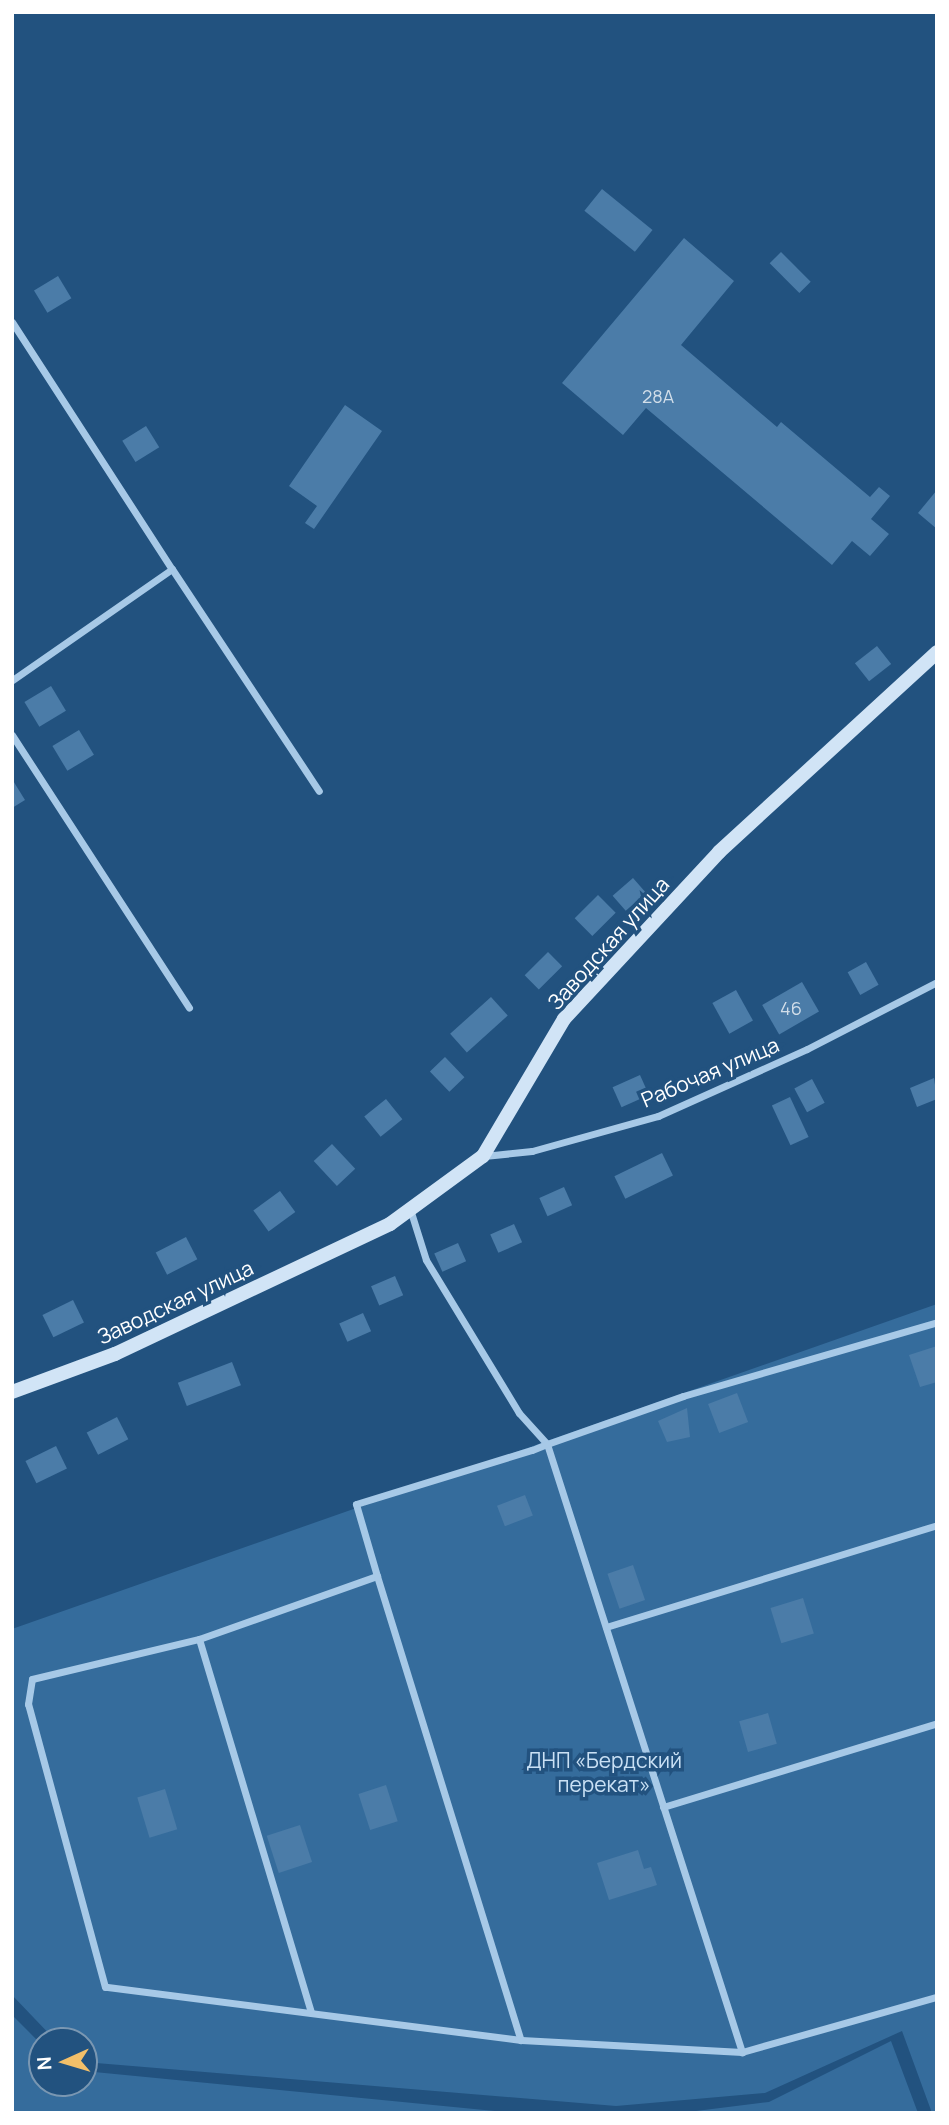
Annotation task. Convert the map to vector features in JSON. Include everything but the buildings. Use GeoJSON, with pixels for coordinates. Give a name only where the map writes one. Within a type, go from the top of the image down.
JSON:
{"type":"FeatureCollection","features":[{"type":"Feature","properties":{"kind":"street"},"geometry":{"type":"LineString","coordinates":[[12,322],[319,791]]}},
{"type":"Feature","properties":{"kind":"street"},"geometry":{"type":"LineString","coordinates":[[12,680],[172,569]]}},
{"type":"Feature","properties":{"kind":"street","name":"Заводская улица"},"geometry":{"type":"LineString","coordinates":[[12,1392],[115,1354],[390,1224],[483,1156],[564,1019],[719,852],[937,652]]}},
{"type":"Feature","properties":{"kind":"street"},"geometry":{"type":"LineString","coordinates":[[12,735],[188,1008]]}},
{"type":"Feature","properties":{"kind":"street","name":"Рабочая улица"},"geometry":{"type":"LineString","coordinates":[[483,1156],[532,1151],[658,1116],[807,1049],[937,982]]}},
{"type":"Feature","properties":{"kind":"street"},"geometry":{"type":"LineString","coordinates":[[410,1209],[426,1260],[519,1413],[547,1444],[742,2052]]}},
{"type":"Feature","properties":{"kind":"street"},"geometry":{"type":"LineString","coordinates":[[521,2040],[356,1504],[547,1444],[683,1396],[937,1322]]}},
{"type":"Feature","properties":{"kind":"street"},"geometry":{"type":"LineString","coordinates":[[606,1628],[937,1525]]}},
{"type":"Feature","properties":{"kind":"street"},"geometry":{"type":"LineString","coordinates":[[377,1576],[199,1639],[32,1679],[28,1704],[105,1987],[521,2040],[742,2052],[937,1997]]}},
{"type":"Feature","properties":{"kind":"street"},"geometry":{"type":"LineString","coordinates":[[199,1639],[311,2013]]}},
{"type":"Feature","properties":{"kind":"street"},"geometry":{"type":"LineString","coordinates":[[663,1807],[937,1723]]}},
{"type":"Feature","properties":{"kind":"green space","name":"ДНП «Бердский перекат»"},"geometry":{"type":"Polygon","coordinates":[[[937,1304],[937,2113],[932,2113],[902,2031],[765,2093],[616,2106],[98,2063],[98,2027],[43,2027],[12,1995],[12,1629],[937,1304]]]}},
{"type":"Feature","properties":{"kind":"green space"},"geometry":{"type":"Polygon","coordinates":[[[12,2015],[28,2031],[28,2097],[98,2097],[98,2072],[514,2113],[12,2113],[12,2015]]]}},
{"type":"Feature","properties":{"kind":"green space"},"geometry":{"type":"Polygon","coordinates":[[[891,2041],[918,2113],[680,2113],[769,2102],[891,2041]]]}}]}
